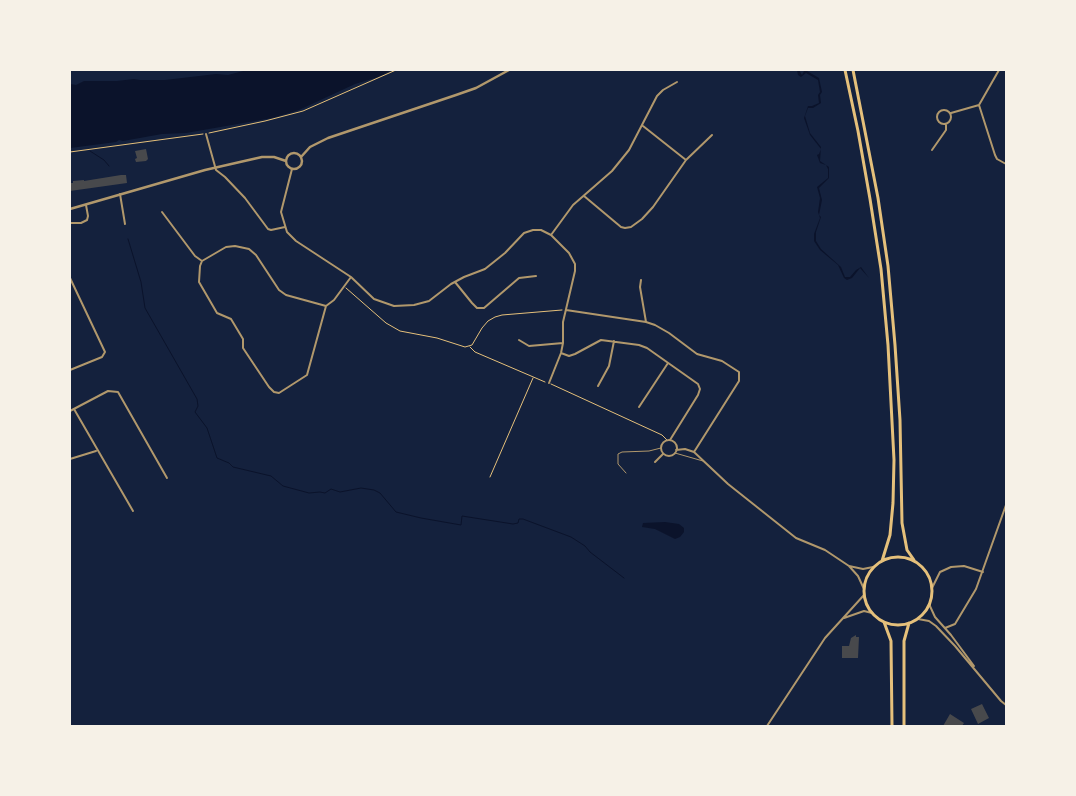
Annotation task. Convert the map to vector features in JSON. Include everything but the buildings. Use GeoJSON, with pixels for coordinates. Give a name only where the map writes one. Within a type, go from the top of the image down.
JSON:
{"type":"FeatureCollection","features":[{"type":"Feature","properties":{"kind":"main road"},"geometry":{"type":"LineString","coordinates":[[845,70],[870,199],[888,345],[894,460],[893,503],[890,535],[882,561]]}},
{"type":"Feature","properties":{"kind":"main road"},"geometry":{"type":"LineString","coordinates":[[853,70],[873,168],[888,266],[900,420],[902,523],[907,550],[926,572],[932,588],[930,604],[918,619],[901,625],[884,622],[872,614],[868,608],[864,595],[867,577],[873,567],[892,557],[914,560]]}},
{"type":"Feature","properties":{"kind":"main road"},"geometry":{"type":"LineString","coordinates":[[884,622],[891,641],[892,726]]}},
{"type":"Feature","properties":{"kind":"main road"},"geometry":{"type":"LineString","coordinates":[[904,726],[904,647],[909,623]]}},
{"type":"Feature","properties":{"kind":"street"},"geometry":{"type":"LineString","coordinates":[[292,169],[300,167],[301,157],[310,147],[328,138],[456,96],[476,88],[509,70]]}},
{"type":"Feature","properties":{"kind":"street"},"geometry":{"type":"LineString","coordinates":[[946,124],[939,121],[938,114],[943,110],[951,113],[979,104],[999,70]]}},
{"type":"Feature","properties":{"kind":"street"},"geometry":{"type":"LineString","coordinates":[[550,235],[573,205],[612,171],[629,150],[657,96],[663,90],[678,82]]}},
{"type":"Feature","properties":{"kind":"street"},"geometry":{"type":"LineString","coordinates":[[979,104],[995,155],[997,159],[1006,164]]}},
{"type":"Feature","properties":{"kind":"street"},"geometry":{"type":"LineString","coordinates":[[946,124],[951,120],[951,113]]}},
{"type":"Feature","properties":{"kind":"street"},"geometry":{"type":"LineString","coordinates":[[932,150],[946,130],[946,124]]}},
{"type":"Feature","properties":{"kind":"street"},"geometry":{"type":"LineString","coordinates":[[643,126],[686,160]]}},
{"type":"Feature","properties":{"kind":"street"},"geometry":{"type":"LineString","coordinates":[[206,134],[214,168],[245,198],[268,229],[285,227]]}},
{"type":"Feature","properties":{"kind":"street"},"geometry":{"type":"LineString","coordinates":[[584,196],[621,227],[631,227],[653,207],[686,160],[712,135]]}},
{"type":"Feature","properties":{"kind":"street"},"geometry":{"type":"LineString","coordinates":[[286,162],[288,157],[293,154],[298,154],[301,157]]}},
{"type":"Feature","properties":{"kind":"street"},"geometry":{"type":"LineString","coordinates":[[70,209],[214,168],[262,157],[274,157],[286,162],[292,169]]}},
{"type":"Feature","properties":{"kind":"street"},"geometry":{"type":"LineString","coordinates":[[292,169],[281,212],[285,227],[296,241],[351,277],[374,299],[394,306],[414,306],[429,301],[455,282],[485,268],[505,254],[524,233],[541,230],[550,235],[569,254],[575,264],[574,277],[563,322],[561,353],[549,383]]}},
{"type":"Feature","properties":{"kind":"street"},"geometry":{"type":"LineString","coordinates":[[120,194],[125,224]]}},
{"type":"Feature","properties":{"kind":"street"},"geometry":{"type":"LineString","coordinates":[[70,223],[81,223],[87,220],[86,204]]}},
{"type":"Feature","properties":{"kind":"street"},"geometry":{"type":"LineString","coordinates":[[162,212],[194,256],[202,261]]}},
{"type":"Feature","properties":{"kind":"street"},"geometry":{"type":"LineString","coordinates":[[326,306],[286,295],[279,290],[256,255],[250,250],[235,246],[226,247],[202,261],[198,274],[199,282],[217,313],[231,319],[243,339],[243,348],[269,387],[274,392],[279,393],[307,374],[326,306],[334,300],[351,277]]}},
{"type":"Feature","properties":{"kind":"street"},"geometry":{"type":"LineString","coordinates":[[455,282],[472,304],[477,308],[484,308],[519,278],[536,276]]}},
{"type":"Feature","properties":{"kind":"street"},"geometry":{"type":"LineString","coordinates":[[70,278],[105,352],[102,357],[70,370]]}},
{"type":"Feature","properties":{"kind":"street"},"geometry":{"type":"LineString","coordinates":[[641,280],[640,287],[646,322]]}},
{"type":"Feature","properties":{"kind":"street"},"geometry":{"type":"LineString","coordinates":[[565,310],[646,322],[669,333],[697,354],[722,362],[739,372],[739,381],[694,452]]}},
{"type":"Feature","properties":{"kind":"street"},"geometry":{"type":"LineString","coordinates":[[519,340],[529,346],[563,343]]}},
{"type":"Feature","properties":{"kind":"street"},"geometry":{"type":"LineString","coordinates":[[561,353],[569,356],[601,340],[639,345],[698,384],[700,389],[669,440],[663,443],[661,448],[664,454],[668,456],[685,449],[694,452],[728,484],[796,538],[825,550],[849,566],[858,576],[864,589]]}},
{"type":"Feature","properties":{"kind":"street"},"geometry":{"type":"LineString","coordinates":[[598,386],[609,366],[614,341]]}},
{"type":"Feature","properties":{"kind":"street"},"geometry":{"type":"LineString","coordinates":[[639,407],[668,363]]}},
{"type":"Feature","properties":{"kind":"street"},"geometry":{"type":"LineString","coordinates":[[70,411],[108,391],[118,392],[166,478]]}},
{"type":"Feature","properties":{"kind":"street"},"geometry":{"type":"LineString","coordinates":[[74,409],[133,510]]}},
{"type":"Feature","properties":{"kind":"street"},"geometry":{"type":"LineString","coordinates":[[669,440],[676,445],[676,452]]}},
{"type":"Feature","properties":{"kind":"street"},"geometry":{"type":"LineString","coordinates":[[70,459],[97,451]]}},
{"type":"Feature","properties":{"kind":"street"},"geometry":{"type":"LineString","coordinates":[[655,462],[664,454]]}},
{"type":"Feature","properties":{"kind":"street"},"geometry":{"type":"LineString","coordinates":[[945,628],[955,624],[976,589],[1006,505]]}},
{"type":"Feature","properties":{"kind":"street"},"geometry":{"type":"LineString","coordinates":[[849,566],[873,567]]}},
{"type":"Feature","properties":{"kind":"street"},"geometry":{"type":"LineString","coordinates":[[932,588],[940,572],[951,567],[964,566],[982,572]]}},
{"type":"Feature","properties":{"kind":"street"},"geometry":{"type":"LineString","coordinates":[[767,726],[825,638],[864,595]]}},
{"type":"Feature","properties":{"kind":"street"},"geometry":{"type":"LineString","coordinates":[[930,604],[935,617],[1006,705]]}},
{"type":"Feature","properties":{"kind":"street"},"geometry":{"type":"LineString","coordinates":[[838,623],[844,617],[852,614],[864,611],[872,614]]}},
{"type":"Feature","properties":{"kind":"street"},"geometry":{"type":"LineString","coordinates":[[918,619],[929,621],[936,626],[981,676]]}},
{"type":"Feature","properties":{"kind":"lane"},"geometry":{"type":"LineString","coordinates":[[626,473],[618,464],[618,454],[661,448]]}},
{"type":"Feature","properties":{"kind":"lane"},"geometry":{"type":"LineString","coordinates":[[676,452],[703,461]]}},
{"type":"Feature","properties":{"kind":"path"},"geometry":{"type":"LineString","coordinates":[[70,152],[206,134],[266,121],[304,110],[396,70]]}},
{"type":"Feature","properties":{"kind":"path"},"geometry":{"type":"LineString","coordinates":[[344,287],[386,324],[400,331],[437,338],[465,347],[474,342],[482,328],[495,317],[565,310]]}},
{"type":"Feature","properties":{"kind":"path"},"geometry":{"type":"LineString","coordinates":[[469,346],[475,352],[533,378],[549,383],[662,435],[669,440]]}},
{"type":"Feature","properties":{"kind":"path"},"geometry":{"type":"LineString","coordinates":[[490,477],[533,378]]}},
{"type":"Feature","properties":{"kind":"water"},"geometry":{"type":"Polygon","coordinates":[[[247,70],[392,70],[378,77],[355,84],[299,110],[272,118],[186,133],[162,134],[70,148],[70,84],[76,85],[84,81],[165,80],[216,74],[228,75],[247,70]]]}},
{"type":"Feature","properties":{"kind":"water"},"geometry":{"type":"Polygon","coordinates":[[[797,70],[802,75],[804,71],[807,71],[819,78],[822,92],[820,95],[821,103],[813,108],[808,108],[805,116],[810,133],[821,149],[810,135],[804,118],[808,106],[819,103],[818,80],[806,73],[801,77],[798,75],[797,70]]]}},
{"type":"Feature","properties":{"kind":"water"},"geometry":{"type":"Polygon","coordinates":[[[821,149],[820,161],[826,165],[820,163],[817,155],[821,149]]]}},
{"type":"Feature","properties":{"kind":"water"},"geometry":{"type":"Polygon","coordinates":[[[826,165],[829,167],[829,178],[819,188],[822,200],[819,215],[820,198],[817,187],[828,178],[826,165]]]}},
{"type":"Feature","properties":{"kind":"water"},"geometry":{"type":"Polygon","coordinates":[[[819,215],[821,217],[816,232],[816,241],[821,249],[841,267],[845,277],[850,277],[861,267],[869,278],[860,268],[852,278],[847,280],[844,278],[838,265],[820,250],[814,241],[814,234],[820,218],[819,215]]]}},
{"type":"Feature","properties":{"kind":"water"},"geometry":{"type":"Polygon","coordinates":[[[665,522],[679,524],[684,528],[684,532],[675,539],[655,529],[642,527],[643,523],[665,522]]]}},
{"type":"Feature","properties":{"kind":"waterway"},"geometry":{"type":"LineString","coordinates":[[90,151],[104,160],[109,166]]}},
{"type":"Feature","properties":{"kind":"waterway"},"geometry":{"type":"LineString","coordinates":[[128,239],[141,282],[145,308],[197,399],[198,406],[195,412],[207,428],[217,458],[229,463],[233,467],[271,476],[283,486],[309,493],[325,493],[331,489],[340,492],[361,488],[374,490],[380,493],[396,512],[421,518],[461,525],[462,516],[513,524],[518,523],[519,519],[523,519],[571,537],[624,578]]}}]}
